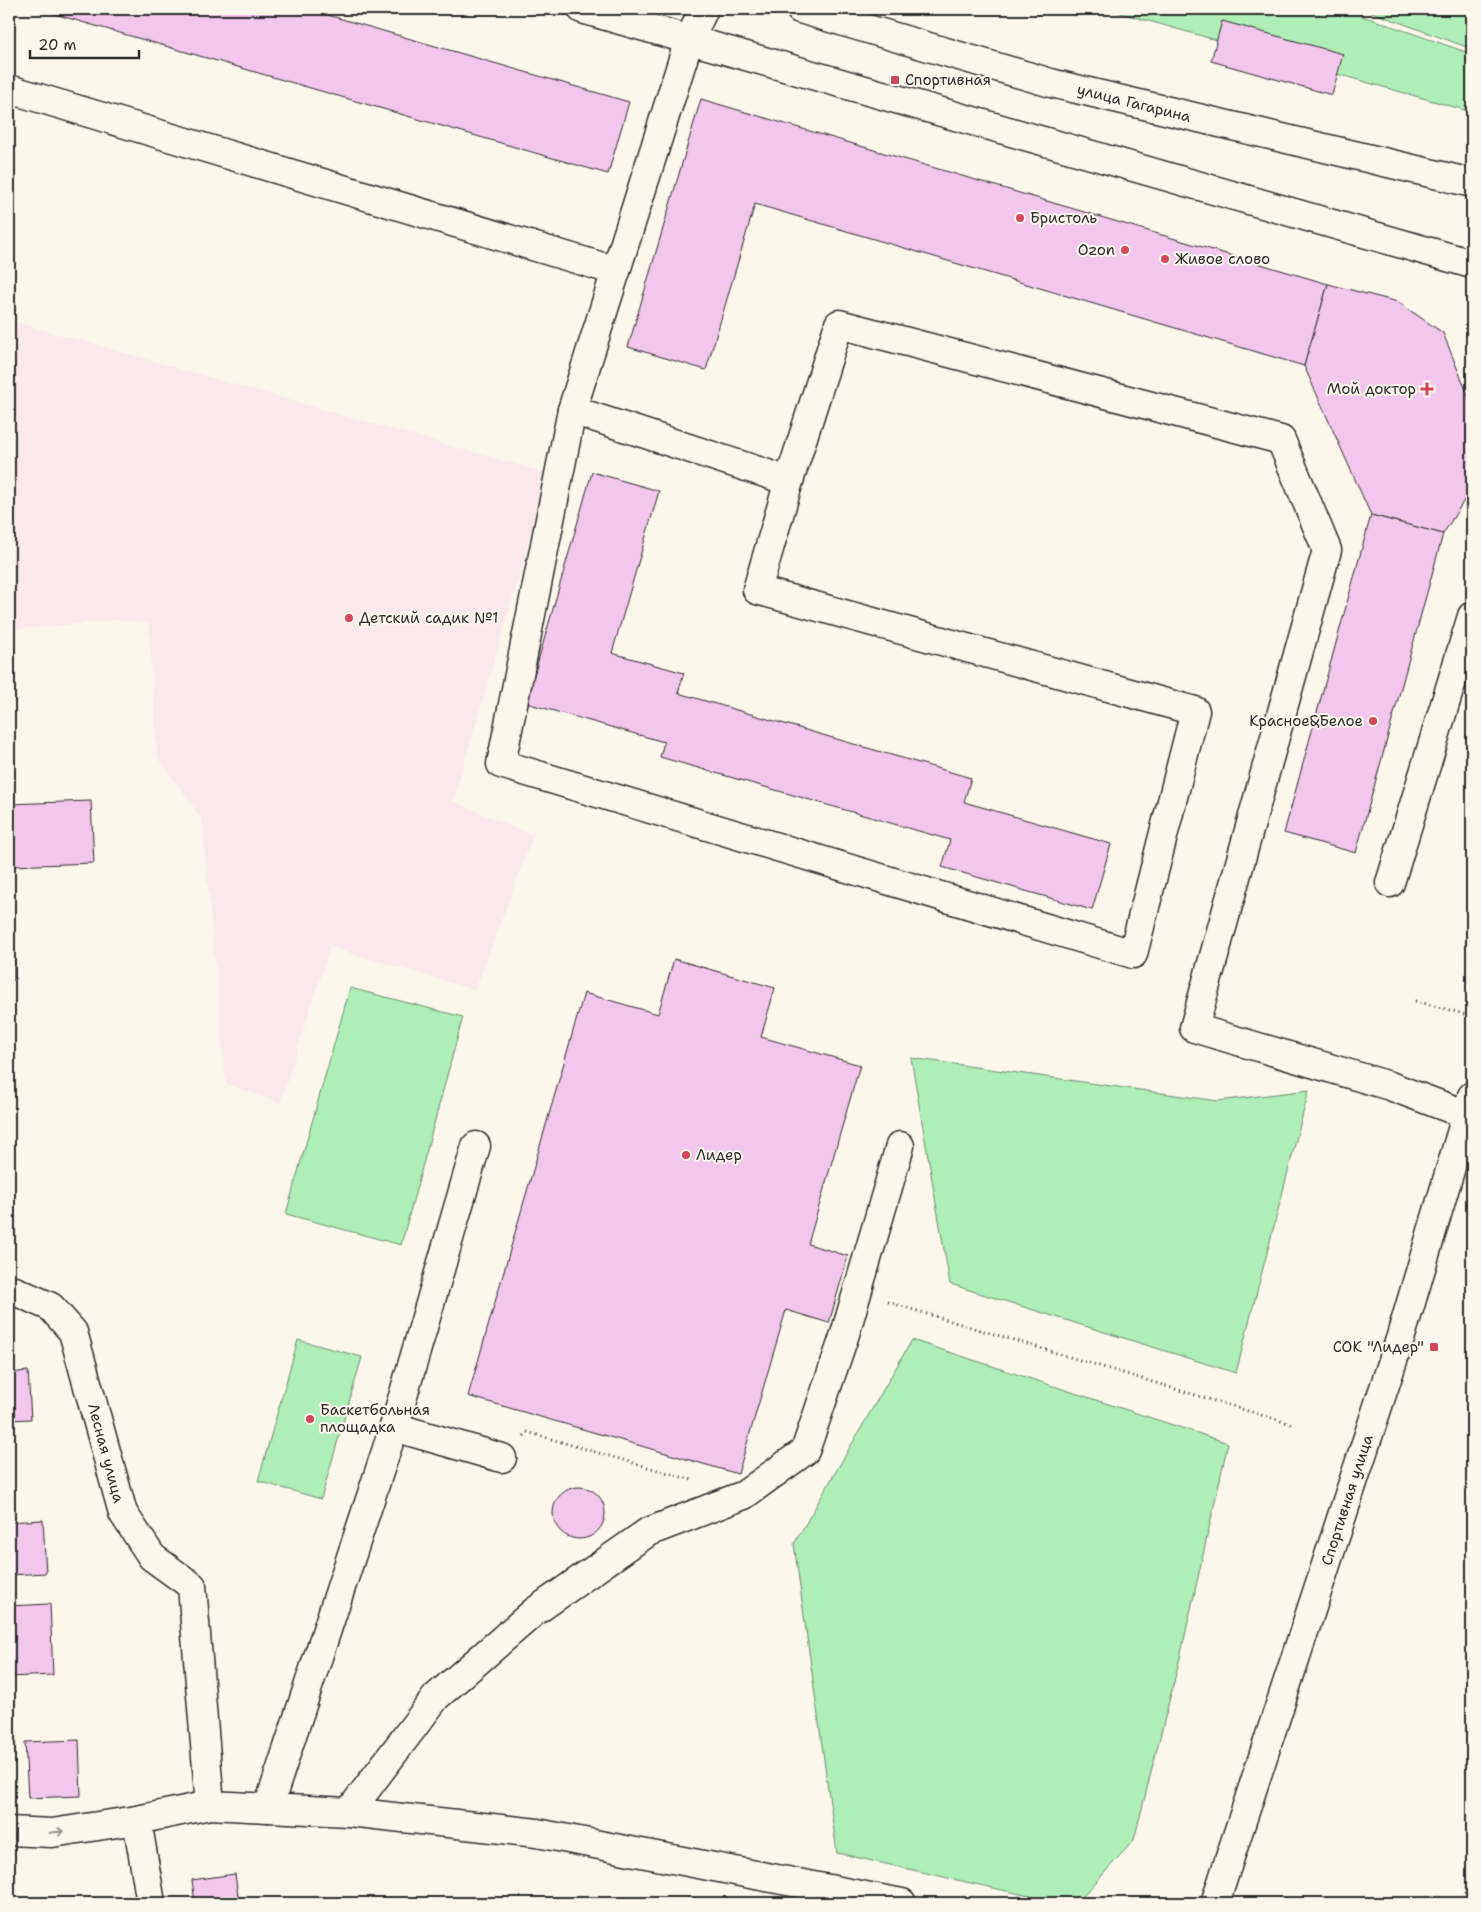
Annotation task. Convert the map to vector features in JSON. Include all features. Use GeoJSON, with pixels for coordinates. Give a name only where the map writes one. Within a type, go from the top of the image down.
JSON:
{"type":"FeatureCollection","features":[{"type":"Feature","properties":{"kind":"street"},"geometry":{"type":"LineString","coordinates":[[582,9],[1472,264]]}},
{"type":"Feature","properties":{"kind":"street"},"geometry":{"type":"LineString","coordinates":[[704,9],[689,40],[572,410],[501,764],[1133,954],[1195,711],[757,590],[789,481],[839,324],[1280,440],[1327,550],[1194,1028],[1390,1086],[1469,1105]]}},
{"type":"Feature","properties":{"kind":"street","name":"улица Гагарина"},"geometry":{"type":"LineString","coordinates":[[800,9],[1051,83],[1472,183]]}},
{"type":"Feature","properties":{"kind":"street"},"geometry":{"type":"LineString","coordinates":[[9,89],[616,271]]}},
{"type":"Feature","properties":{"kind":"street"},"geometry":{"type":"LineString","coordinates":[[572,410],[789,481]]}},
{"type":"Feature","properties":{"kind":"street"},"geometry":{"type":"LineString","coordinates":[[1390,883],[1472,616]]}},
{"type":"Feature","properties":{"kind":"street","name":"Спортивная улица"},"geometry":{"type":"LineString","coordinates":[[1215,1903],[1401,1336],[1469,1105]]}},
{"type":"Feature","properties":{"kind":"street"},"geometry":{"type":"LineString","coordinates":[[268,1808],[394,1426],[476,1146]]}},
{"type":"Feature","properties":{"kind":"street"},"geometry":{"type":"LineString","coordinates":[[349,1812],[436,1697],[534,1612],[648,1532],[744,1495],[805,1451],[857,1292],[900,1146]]}},
{"type":"Feature","properties":{"kind":"street","name":"Лесная улица"},"geometry":{"type":"LineString","coordinates":[[9,1292],[15,1291],[51,1307],[73,1332],[122,1513],[152,1557],[192,1586],[210,1805]]}},
{"type":"Feature","properties":{"kind":"street"},"geometry":{"type":"LineString","coordinates":[[394,1426],[502,1458]]}},
{"type":"Feature","properties":{"kind":"street"},"geometry":{"type":"LineString","coordinates":[[9,1831],[52,1833],[137,1820],[210,1805],[349,1812],[537,1833],[902,1903]]}},
{"type":"Feature","properties":{"kind":"street"},"geometry":{"type":"LineString","coordinates":[[137,1820],[151,1903]]}},
{"type":"Feature","properties":{"kind":"path"},"geometry":{"type":"LineString","coordinates":[[1415,1001],[1472,1016]]}},
{"type":"Feature","properties":{"kind":"path"},"geometry":{"type":"LineString","coordinates":[[857,1292],[1291,1424]]}},
{"type":"Feature","properties":{"kind":"path"},"geometry":{"type":"LineString","coordinates":[[527,1432],[744,1495]]}},
{"type":"Feature","properties":{"kind":"path"},"geometry":{"type":"LineString","coordinates":[[1462,1903],[1472,1869]]}},
{"type":"Feature","properties":{"kind":"shaded area"},"geometry":{"type":"Polygon","coordinates":[[[9,320],[549,474],[453,801],[533,836],[475,990],[330,947],[280,1103],[226,1084],[202,819],[157,756],[149,624],[118,620],[9,630],[9,320]]]}},
{"type":"Feature","properties":{"kind":"green space"},"geometry":{"type":"Polygon","coordinates":[[[1106,9],[1342,9],[1472,54],[1472,112],[1106,9]]]}},
{"type":"Feature","properties":{"kind":"green space"},"geometry":{"type":"Polygon","coordinates":[[[1363,9],[1472,9],[1472,49],[1363,9]]]}},
{"type":"Feature","properties":{"kind":"green space"},"geometry":{"type":"Polygon","coordinates":[[[350,988],[463,1017],[401,1245],[286,1214],[350,988]]]}},
{"type":"Feature","properties":{"kind":"green space"},"geometry":{"type":"Polygon","coordinates":[[[911,1058],[1218,1101],[1309,1090],[1236,1373],[950,1284],[911,1058]]]}},
{"type":"Feature","properties":{"kind":"green space","name":"Баскетбольная площадка"},"geometry":{"type":"Polygon","coordinates":[[[298,1340],[362,1357],[321,1499],[258,1481],[298,1340]]]}},
{"type":"Feature","properties":{"kind":"green space"},"geometry":{"type":"Polygon","coordinates":[[[912,1340],[1228,1443],[1180,1658],[1134,1840],[1077,1903],[1060,1903],[837,1853],[794,1544],[912,1340]]]}},
{"type":"Feature","properties":{"kind":"building"},"geometry":{"type":"Polygon","coordinates":[[[37,9],[307,9],[629,102],[608,174],[37,9]]]}},
{"type":"Feature","properties":{"kind":"building"},"geometry":{"type":"Polygon","coordinates":[[[1222,21],[1343,54],[1332,95],[1211,61],[1222,21]]]}},
{"type":"Feature","properties":{"kind":"building"},"geometry":{"type":"Polygon","coordinates":[[[701,99],[1328,284],[1304,366],[755,204],[706,370],[628,347],[701,99]]]}},
{"type":"Feature","properties":{"kind":"building"},"geometry":{"type":"Polygon","coordinates":[[[1328,284],[1398,302],[1443,333],[1472,405],[1472,488],[1443,534],[1371,515],[1304,366],[1328,284]]]}},
{"type":"Feature","properties":{"kind":"building"},"geometry":{"type":"Polygon","coordinates":[[[592,472],[659,491],[612,653],[684,673],[678,693],[971,778],[964,802],[1111,844],[1092,910],[942,867],[950,840],[660,757],[664,742],[526,703],[592,472]]]}},
{"type":"Feature","properties":{"kind":"building"},"geometry":{"type":"Polygon","coordinates":[[[1371,515],[1443,534],[1356,853],[1284,833],[1371,515]]]}},
{"type":"Feature","properties":{"kind":"building"},"geometry":{"type":"Polygon","coordinates":[[[91,801],[94,863],[9,866],[9,804],[91,801]]]}},
{"type":"Feature","properties":{"kind":"building"},"geometry":{"type":"Polygon","coordinates":[[[9,905],[13,905],[14,980],[9,981],[9,905]]]}},
{"type":"Feature","properties":{"kind":"building","name":"Лидер"},"geometry":{"type":"Polygon","coordinates":[[[674,959],[775,988],[761,1037],[860,1065],[808,1244],[848,1256],[829,1323],[786,1310],[738,1474],[468,1396],[584,993],[658,1014],[674,959]]]}},
{"type":"Feature","properties":{"kind":"building"},"geometry":{"type":"Polygon","coordinates":[[[28,1371],[31,1419],[9,1420],[9,1373],[28,1371]]]}},
{"type":"Feature","properties":{"kind":"building"},"geometry":{"type":"Polygon","coordinates":[[[574,1487],[584,1487],[598,1494],[605,1508],[605,1518],[598,1532],[584,1539],[574,1539],[564,1535],[557,1528],[553,1518],[553,1508],[557,1498],[564,1491],[574,1487]]]}},
{"type":"Feature","properties":{"kind":"building"},"geometry":{"type":"Polygon","coordinates":[[[43,1520],[46,1573],[9,1575],[9,1522],[43,1520]]]}},
{"type":"Feature","properties":{"kind":"building"},"geometry":{"type":"Polygon","coordinates":[[[50,1604],[53,1675],[9,1677],[9,1606],[50,1604]]]}},
{"type":"Feature","properties":{"kind":"building"},"geometry":{"type":"Polygon","coordinates":[[[79,1740],[81,1796],[28,1798],[25,1742],[79,1740]]]}},
{"type":"Feature","properties":{"kind":"building"},"geometry":{"type":"Polygon","coordinates":[[[235,1874],[239,1903],[195,1903],[192,1880],[235,1874]]]}},
{"type":"Feature","properties":{"kind":"place","name":"Спортивная"},"geometry":{"type":"Point","coordinates":[895,80]}},
{"type":"Feature","properties":{"kind":"place","name":"Бристоль"},"geometry":{"type":"Point","coordinates":[1020,218]}},
{"type":"Feature","properties":{"kind":"place","name":"Ozon"},"geometry":{"type":"Point","coordinates":[1125,250]}},
{"type":"Feature","properties":{"kind":"place","name":"Живое слово"},"geometry":{"type":"Point","coordinates":[1165,259]}},
{"type":"Feature","properties":{"kind":"place","name":"Мой доктор"},"geometry":{"type":"Point","coordinates":[1427,389]}},
{"type":"Feature","properties":{"kind":"place","name":"Детский садик №1"},"geometry":{"type":"Point","coordinates":[349,618]}},
{"type":"Feature","properties":{"kind":"place","name":"Красное&Белое"},"geometry":{"type":"Point","coordinates":[1373,721]}},
{"type":"Feature","properties":{"kind":"place","name":"Лидер"},"geometry":{"type":"Point","coordinates":[686,1155]}},
{"type":"Feature","properties":{"kind":"place","name":"СОК \"Лидер\""},"geometry":{"type":"Point","coordinates":[1434,1347]}},
{"type":"Feature","properties":{"kind":"place","name":"Баскетбольная площадка"},"geometry":{"type":"Point","coordinates":[310,1419]}}]}
